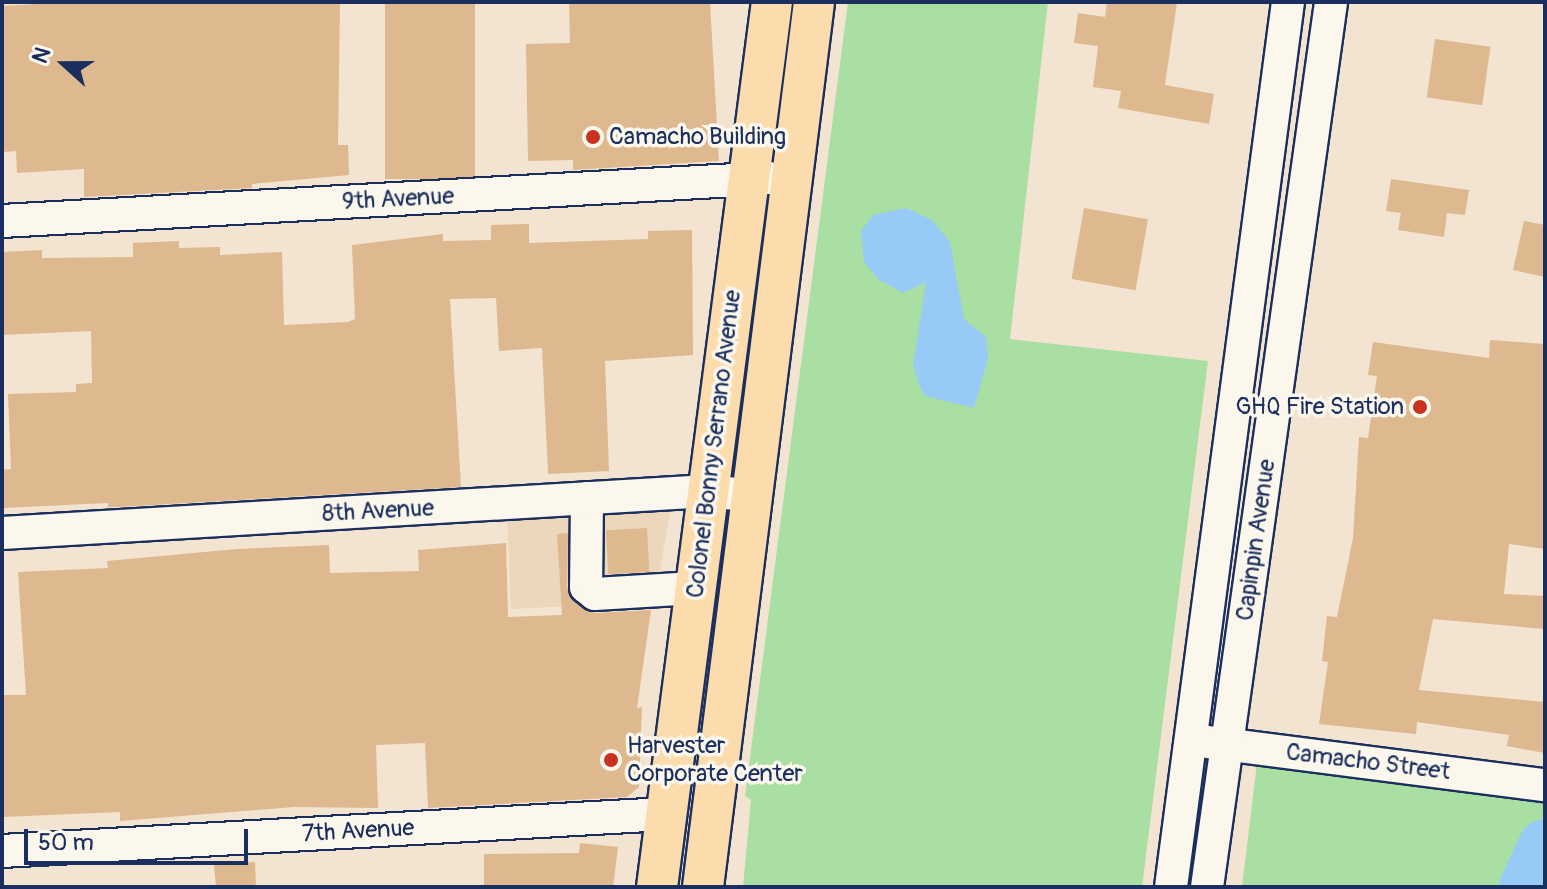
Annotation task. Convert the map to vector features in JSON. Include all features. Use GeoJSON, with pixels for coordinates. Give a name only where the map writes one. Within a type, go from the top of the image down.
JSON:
{"type":"FeatureCollection","features":[{"type":"Feature","properties":{"kind":"main road","name":"Colonel Bonny Serrano Avenue"},"geometry":{"type":"LineString","coordinates":[[657,887],[772,2]]}},
{"type":"Feature","properties":{"kind":"main road","name":"Colonel Bonny Serrano Avenue"},"geometry":{"type":"LineString","coordinates":[[703,887],[755,496],[814,2]]}},
{"type":"Feature","properties":{"kind":"street","name":"Capinpin Avenue"},"geometry":{"type":"LineString","coordinates":[[1171,887],[1288,2]]}},
{"type":"Feature","properties":{"kind":"street","name":"Capinpin Avenue"},"geometry":{"type":"LineString","coordinates":[[1207,887],[1331,2]]}},
{"type":"Feature","properties":{"kind":"street","name":"9th Avenue"},"geometry":{"type":"LineString","coordinates":[[2,221],[793,177]]}},
{"type":"Feature","properties":{"kind":"street","name":"8th Avenue"},"geometry":{"type":"LineString","coordinates":[[2,533],[708,491],[755,496]]}},
{"type":"Feature","properties":{"kind":"street"},"geometry":{"type":"LineString","coordinates":[[587,498],[586,587],[595,594],[695,588]]}},
{"type":"Feature","properties":{"kind":"street","name":"Camacho Street"},"geometry":{"type":"LineString","coordinates":[[1191,740],[1545,785]]}},
{"type":"Feature","properties":{"kind":"street","name":"7th Avenue"},"geometry":{"type":"LineString","coordinates":[[2,851],[665,814]]}},
{"type":"Feature","properties":{"kind":"shaded area"},"geometry":{"type":"Polygon","coordinates":[[[672,502],[654,602],[511,609],[507,515],[672,502]]]}},
{"type":"Feature","properties":{"kind":"green space"},"geometry":{"type":"Polygon","coordinates":[[[848,2],[1048,2],[1010,339],[1208,361],[1142,887],[743,887],[751,800],[745,796],[848,2]]]}},
{"type":"Feature","properties":{"kind":"green space"},"geometry":{"type":"Polygon","coordinates":[[[1257,763],[1545,797],[1545,887],[1242,887],[1257,763]]]}},
{"type":"Feature","properties":{"kind":"water"},"geometry":{"type":"Polygon","coordinates":[[[906,208],[932,220],[950,242],[964,319],[986,337],[988,359],[974,408],[925,396],[919,385],[913,365],[926,282],[903,293],[879,280],[864,262],[861,231],[873,215],[906,208]]]}},
{"type":"Feature","properties":{"kind":"building"},"geometry":{"type":"Polygon","coordinates":[[[73,2],[340,2],[338,145],[348,145],[349,175],[252,184],[252,188],[84,197],[84,169],[17,173],[16,151],[3,152],[2,6],[73,2]]]}},
{"type":"Feature","properties":{"kind":"building"},"geometry":{"type":"Polygon","coordinates":[[[385,2],[475,2],[475,179],[385,179],[385,2]]]}},
{"type":"Feature","properties":{"kind":"building"},"geometry":{"type":"Polygon","coordinates":[[[569,2],[710,2],[719,161],[573,170],[573,160],[528,161],[526,44],[570,43],[569,2]]]}},
{"type":"Feature","properties":{"kind":"building"},"geometry":{"type":"Polygon","coordinates":[[[1107,2],[1177,2],[1165,85],[1214,94],[1209,124],[1118,108],[1121,91],[1093,87],[1098,46],[1074,43],[1078,13],[1105,17],[1107,2]]]}},
{"type":"Feature","properties":{"kind":"building"},"geometry":{"type":"Polygon","coordinates":[[[1435,39],[1490,47],[1482,105],[1427,97],[1435,39]]]}},
{"type":"Feature","properties":{"kind":"building"},"geometry":{"type":"Polygon","coordinates":[[[1391,179],[1469,190],[1465,215],[1447,213],[1444,237],[1398,230],[1401,213],[1386,211],[1391,179]]]}},
{"type":"Feature","properties":{"kind":"building"},"geometry":{"type":"Polygon","coordinates":[[[1084,208],[1148,219],[1136,290],[1071,279],[1084,208]]]}},
{"type":"Feature","properties":{"kind":"building"},"geometry":{"type":"Polygon","coordinates":[[[1524,221],[1545,225],[1545,277],[1513,270],[1524,221]]]}},
{"type":"Feature","properties":{"kind":"building"},"geometry":{"type":"Polygon","coordinates":[[[529,224],[529,243],[648,239],[648,231],[692,230],[693,355],[605,361],[609,471],[548,474],[542,348],[499,351],[496,298],[450,299],[461,487],[117,507],[108,507],[108,503],[2,508],[2,470],[11,469],[8,394],[76,392],[76,384],[92,383],[91,331],[2,335],[2,252],[42,250],[42,258],[133,257],[133,243],[179,241],[179,248],[220,247],[220,255],[282,252],[284,325],[348,322],[355,319],[352,245],[443,234],[443,241],[491,240],[491,225],[529,224]]]}},
{"type":"Feature","properties":{"kind":"building"},"geometry":{"type":"Polygon","coordinates":[[[1490,340],[1545,344],[1545,549],[1509,544],[1504,594],[1545,596],[1545,629],[1433,619],[1419,690],[1545,702],[1545,753],[1507,746],[1509,735],[1417,722],[1416,734],[1319,724],[1328,662],[1322,661],[1327,616],[1337,617],[1353,538],[1359,437],[1368,438],[1377,376],[1368,375],[1373,342],[1489,358],[1490,340]]]}},
{"type":"Feature","properties":{"kind":"building"},"geometry":{"type":"Polygon","coordinates":[[[647,528],[649,572],[608,574],[606,530],[647,528]]]}},
{"type":"Feature","properties":{"kind":"building"},"geometry":{"type":"Polygon","coordinates":[[[568,533],[567,587],[574,602],[596,613],[651,610],[637,708],[642,707],[639,787],[627,797],[428,808],[425,743],[376,745],[378,808],[294,807],[120,821],[120,812],[2,817],[2,695],[26,695],[18,572],[108,568],[107,561],[237,549],[329,545],[330,573],[419,571],[418,550],[506,543],[508,617],[562,615],[557,534],[568,533]]]}},
{"type":"Feature","properties":{"kind":"building"},"geometry":{"type":"Polygon","coordinates":[[[580,843],[618,847],[613,887],[484,887],[484,854],[579,853],[580,843]]]}},
{"type":"Feature","properties":{"kind":"building"},"geometry":{"type":"Polygon","coordinates":[[[255,862],[256,887],[216,887],[214,865],[255,862]]]}},
{"type":"Feature","properties":{"kind":"waterway"},"geometry":{"type":"LineString","coordinates":[[1526,887],[1545,846]]}},
{"type":"Feature","properties":{"kind":"place","name":"Camacho Building"},"geometry":{"type":"Point","coordinates":[593,137]}},
{"type":"Feature","properties":{"kind":"place","name":"GHQ Fire Station"},"geometry":{"type":"Point","coordinates":[1420,407]}},
{"type":"Feature","properties":{"kind":"place","name":"Harvester Corporate Center"},"geometry":{"type":"Point","coordinates":[611,760]}}]}
